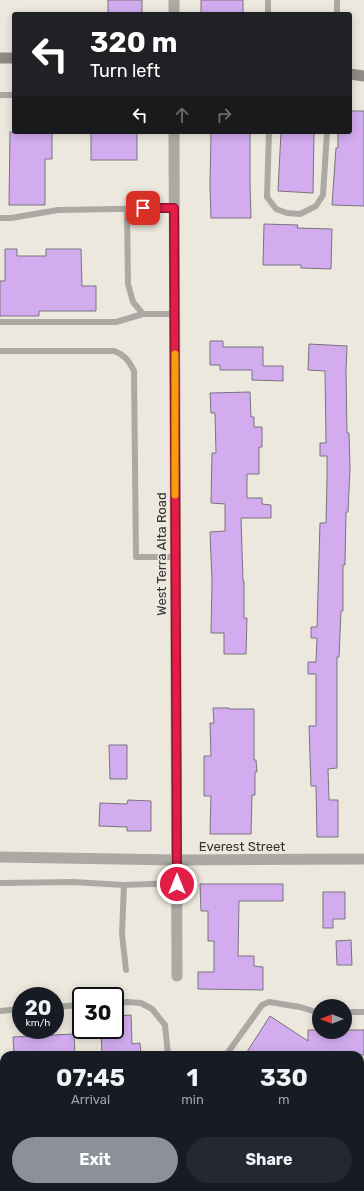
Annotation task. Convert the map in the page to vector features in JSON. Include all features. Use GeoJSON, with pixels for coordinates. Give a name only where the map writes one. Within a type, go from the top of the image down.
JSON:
{"type":"FeatureCollection","features":[{"type":"Feature","properties":{"kind":"main road"},"geometry":{"type":"LineString","coordinates":[[0,58],[12,58]]}},
{"type":"Feature","properties":{"kind":"main road"},"geometry":{"type":"LineString","coordinates":[[352,74],[364,76]]}},
{"type":"Feature","properties":{"kind":"street"},"geometry":{"type":"LineString","coordinates":[[174,0],[174,12]]}},
{"type":"Feature","properties":{"kind":"street","name":"West Terra Alta Road"},"geometry":{"type":"LineString","coordinates":[[174,134],[177,976]]}},
{"type":"Feature","properties":{"kind":"street","name":"Everest Street"},"geometry":{"type":"LineString","coordinates":[[0,857],[177,860],[364,858]]}},
{"type":"Feature","properties":{"kind":"lane"},"geometry":{"type":"LineString","coordinates":[[268,0],[268,12]]}},
{"type":"Feature","properties":{"kind":"lane"},"geometry":{"type":"LineString","coordinates":[[337,0],[337,12]]}},
{"type":"Feature","properties":{"kind":"lane"},"geometry":{"type":"LineString","coordinates":[[0,95],[12,95]]}},
{"type":"Feature","properties":{"kind":"lane"},"geometry":{"type":"LineString","coordinates":[[269,134],[267,197],[276,209],[287,213],[300,214],[316,206],[323,195],[327,134]]}},
{"type":"Feature","properties":{"kind":"lane"},"geometry":{"type":"LineString","coordinates":[[0,218],[11,218],[58,210],[174,208]]}},
{"type":"Feature","properties":{"kind":"lane"},"geometry":{"type":"LineString","coordinates":[[127,209],[128,284],[133,302],[143,314]]}},
{"type":"Feature","properties":{"kind":"lane"},"geometry":{"type":"LineString","coordinates":[[0,322],[116,322],[143,314],[175,314]]}},
{"type":"Feature","properties":{"kind":"lane"},"geometry":{"type":"LineString","coordinates":[[0,351],[114,351],[121,353],[126,358],[134,371],[136,557],[175,557]]}},
{"type":"Feature","properties":{"kind":"lane"},"geometry":{"type":"LineString","coordinates":[[0,883],[73,882],[124,885],[177,884]]}},
{"type":"Feature","properties":{"kind":"lane"},"geometry":{"type":"LineString","coordinates":[[124,885],[122,934],[126,970]]}},
{"type":"Feature","properties":{"kind":"lane"},"geometry":{"type":"LineString","coordinates":[[124,1002],[141,1003],[152,1009],[165,1025],[168,1051]]}},
{"type":"Feature","properties":{"kind":"lane"},"geometry":{"type":"LineString","coordinates":[[229,1051],[262,1005],[269,1002],[300,1007],[312,1011]]}},
{"type":"Feature","properties":{"kind":"lane"},"geometry":{"type":"LineString","coordinates":[[0,1011],[12,1010]]}},
{"type":"Feature","properties":{"kind":"lane"},"geometry":{"type":"LineString","coordinates":[[352,1012],[364,1012]]}},
{"type":"Feature","properties":{"kind":"building"},"geometry":{"type":"Polygon","coordinates":[[[108,0],[142,0],[142,12],[108,12],[108,0]]]}},
{"type":"Feature","properties":{"kind":"building"},"geometry":{"type":"Polygon","coordinates":[[[201,0],[243,0],[243,12],[201,12],[201,0]]]}},
{"type":"Feature","properties":{"kind":"building"},"geometry":{"type":"Polygon","coordinates":[[[352,111],[364,111],[364,206],[332,205],[336,148],[338,148],[338,134],[352,134],[352,111]]]}},
{"type":"Feature","properties":{"kind":"building"},"geometry":{"type":"Polygon","coordinates":[[[10,132],[12,132],[12,134],[52,134],[52,159],[45,159],[45,205],[9,205],[10,132]]]}},
{"type":"Feature","properties":{"kind":"building"},"geometry":{"type":"Polygon","coordinates":[[[91,134],[137,134],[137,160],[91,160],[91,134]]]}},
{"type":"Feature","properties":{"kind":"building"},"geometry":{"type":"Polygon","coordinates":[[[211,134],[250,134],[251,218],[211,218],[211,134]]]}},
{"type":"Feature","properties":{"kind":"building"},"geometry":{"type":"Polygon","coordinates":[[[281,134],[314,134],[313,193],[278,191],[281,134]]]}},
{"type":"Feature","properties":{"kind":"building"},"geometry":{"type":"Polygon","coordinates":[[[264,224],[298,225],[297,228],[332,229],[331,269],[301,268],[301,265],[263,265],[264,224]]]}},
{"type":"Feature","properties":{"kind":"building"},"geometry":{"type":"Polygon","coordinates":[[[5,249],[17,249],[17,256],[46,256],[46,249],[81,249],[82,286],[96,286],[96,311],[39,311],[39,316],[0,316],[0,281],[5,281],[5,249]]]}},
{"type":"Feature","properties":{"kind":"building"},"geometry":{"type":"Polygon","coordinates":[[[210,341],[223,341],[223,347],[263,347],[263,366],[283,366],[283,381],[252,380],[252,370],[220,370],[220,365],[210,365],[210,341]]]}},
{"type":"Feature","properties":{"kind":"building"},"geometry":{"type":"Polygon","coordinates":[[[309,344],[347,346],[347,433],[349,433],[350,468],[348,512],[346,512],[345,565],[343,565],[343,611],[341,611],[339,657],[337,657],[337,768],[328,769],[329,800],[338,800],[338,837],[317,837],[316,786],[311,786],[309,726],[316,726],[316,674],[308,674],[308,662],[316,662],[317,638],[311,638],[311,627],[317,627],[320,523],[326,523],[327,456],[320,456],[320,443],[326,443],[325,371],[308,370],[309,344]]]}},
{"type":"Feature","properties":{"kind":"building"},"geometry":{"type":"Polygon","coordinates":[[[250,392],[251,417],[254,417],[254,427],[262,427],[262,447],[259,447],[259,474],[247,474],[247,498],[262,498],[262,504],[271,505],[271,518],[241,518],[244,618],[247,618],[246,654],[224,654],[224,633],[211,633],[212,581],[210,532],[225,531],[225,504],[211,503],[212,453],[216,453],[215,413],[211,413],[210,393],[250,392]]]}},
{"type":"Feature","properties":{"kind":"building"},"geometry":{"type":"Polygon","coordinates":[[[213,708],[254,709],[254,760],[256,760],[257,772],[255,772],[255,795],[252,795],[251,834],[210,834],[211,796],[204,796],[204,756],[211,756],[210,723],[214,723],[213,708]]]}},
{"type":"Feature","properties":{"kind":"building"},"geometry":{"type":"Polygon","coordinates":[[[109,745],[127,745],[127,779],[110,779],[109,745]]]}},
{"type":"Feature","properties":{"kind":"building"},"geometry":{"type":"Polygon","coordinates":[[[128,800],[151,801],[151,831],[127,831],[127,827],[99,826],[100,803],[127,804],[128,800]]]}},
{"type":"Feature","properties":{"kind":"building"},"geometry":{"type":"Polygon","coordinates":[[[200,884],[283,884],[283,901],[239,901],[238,956],[254,956],[254,966],[263,967],[263,990],[198,989],[198,972],[214,972],[214,941],[208,941],[208,911],[201,911],[200,884]]]}},
{"type":"Feature","properties":{"kind":"building"},"geometry":{"type":"Polygon","coordinates":[[[323,892],[345,892],[345,919],[333,919],[333,928],[323,928],[323,892]]]}},
{"type":"Feature","properties":{"kind":"building"},"geometry":{"type":"Polygon","coordinates":[[[351,940],[352,965],[337,965],[336,941],[351,940]]]}},
{"type":"Feature","properties":{"kind":"building"},"geometry":{"type":"Polygon","coordinates":[[[124,1015],[131,1015],[132,1044],[140,1043],[141,1051],[102,1051],[101,1039],[124,1039],[124,1015]]]}},
{"type":"Feature","properties":{"kind":"building"},"geometry":{"type":"Polygon","coordinates":[[[270,1016],[308,1041],[308,1030],[312,1030],[312,1039],[352,1039],[352,1030],[364,1030],[364,1051],[248,1051],[270,1016]]]}},
{"type":"Feature","properties":{"kind":"building"},"geometry":{"type":"Polygon","coordinates":[[[64,1034],[72,1034],[72,1039],[74,1039],[75,1051],[14,1051],[13,1039],[64,1039],[64,1034]]]}},
{"type":"Feature","properties":{"kind":"slow traffic"},"geometry":{"type":"LineString","coordinates":[[175,354],[175,495]]}},
{"type":"Feature","properties":{"kind":"route"},"geometry":{"type":"LineString","coordinates":[[143,208],[174,208],[177,884]]}}]}
